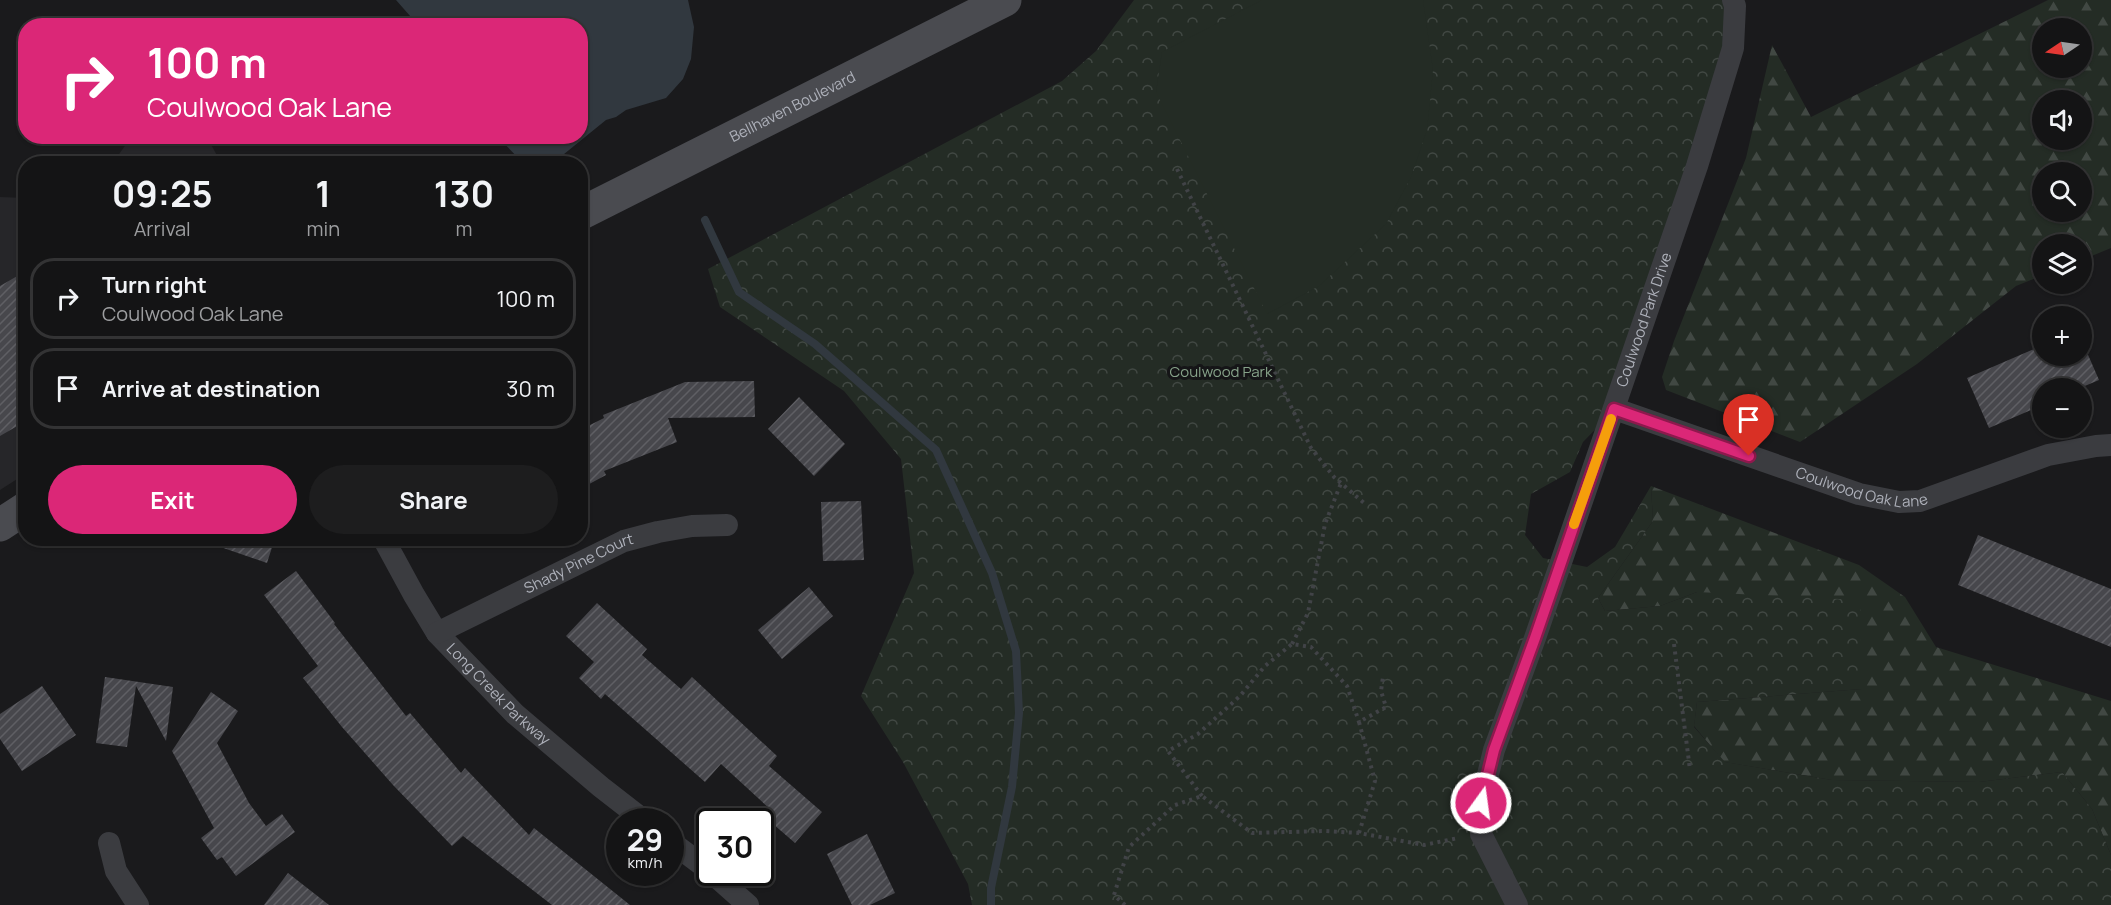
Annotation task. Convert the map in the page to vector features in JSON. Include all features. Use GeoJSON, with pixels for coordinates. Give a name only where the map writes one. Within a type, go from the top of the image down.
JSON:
{"type":"FeatureCollection","features":[{"type":"Feature","properties":{"kind":"main road","name":"Bellhaven Boulevard"},"geometry":{"type":"LineString","coordinates":[[588,210],[1005,0]]}},
{"type":"Feature","properties":{"kind":"main road"},"geometry":{"type":"LineString","coordinates":[[0,525],[18,513]]}},
{"type":"Feature","properties":{"kind":"street","name":"Coulwood Park Drive"},"geometry":{"type":"LineString","coordinates":[[1516,905],[1480,834],[1481,803],[1494,750],[1535,638],[1697,166],[1733,48],[1735,6],[1733,0]]}},
{"type":"Feature","properties":{"kind":"street","name":"Coulwood Oak Lane"},"geometry":{"type":"LineString","coordinates":[[1614,409],[1859,494],[1899,502],[1920,501],[2048,455],[2111,445]]}},
{"type":"Feature","properties":{"kind":"street","name":"Shady Pine Court"},"geometry":{"type":"LineString","coordinates":[[437,633],[624,541],[692,526],[727,525]]}},
{"type":"Feature","properties":{"kind":"street","name":"Long Creek Parkway"},"geometry":{"type":"LineString","coordinates":[[387,546],[437,633],[515,714],[628,808]]}},
{"type":"Feature","properties":{"kind":"street"},"geometry":{"type":"LineString","coordinates":[[109,843],[116,871],[138,905]]}},
{"type":"Feature","properties":{"kind":"street"},"geometry":{"type":"LineString","coordinates":[[684,852],[696,861]]}},
{"type":"Feature","properties":{"kind":"street"},"geometry":{"type":"LineString","coordinates":[[727,886],[748,905]]}},
{"type":"Feature","properties":{"kind":"path"},"geometry":{"type":"LineString","coordinates":[[1177,169],[1311,448],[1341,483],[1364,503]]}},
{"type":"Feature","properties":{"kind":"path"},"geometry":{"type":"LineString","coordinates":[[1341,483],[1325,524],[1308,613],[1292,644],[1265,666],[1240,696],[1198,734],[1168,752],[1202,796],[1252,833],[1325,831],[1359,833],[1424,844],[1480,834]]}},
{"type":"Feature","properties":{"kind":"path"},"geometry":{"type":"LineString","coordinates":[[1292,644],[1311,647],[1347,686],[1375,781],[1359,833]]}},
{"type":"Feature","properties":{"kind":"path"},"geometry":{"type":"LineString","coordinates":[[1674,644],[1690,770]]}},
{"type":"Feature","properties":{"kind":"path"},"geometry":{"type":"LineString","coordinates":[[1359,722],[1386,707],[1381,691],[1383,677]]}},
{"type":"Feature","properties":{"kind":"path"},"geometry":{"type":"LineString","coordinates":[[1125,905],[1114,895],[1129,847],[1175,805],[1202,796]]}},
{"type":"Feature","properties":{"kind":"shaded area"},"geometry":{"type":"Polygon","coordinates":[[[396,0],[688,0],[694,27],[691,59],[683,79],[666,98],[626,110],[606,120],[588,135],[588,18],[412,18],[396,0]]]}},
{"type":"Feature","properties":{"kind":"shaded area"},"geometry":{"type":"Polygon","coordinates":[[[126,144],[211,144],[217,156],[118,156],[126,144]]]}},
{"type":"Feature","properties":{"kind":"shaded area"},"geometry":{"type":"Polygon","coordinates":[[[505,144],[576,144],[562,156],[516,156],[505,144]]]}},
{"type":"Feature","properties":{"kind":"shaded area"},"geometry":{"type":"Polygon","coordinates":[[[0,197],[18,198],[18,478],[0,490],[0,197]]]}},
{"type":"Feature","properties":{"kind":"green space","name":"Coulwood Park"},"geometry":{"type":"Polygon","coordinates":[[[1134,0],[1733,0],[1735,6],[1615,409],[1583,442],[1570,472],[1531,494],[1525,535],[1543,558],[1587,567],[1615,547],[1651,486],[1653,521],[1598,598],[1605,611],[1660,606],[1697,592],[1860,600],[1862,689],[1697,702],[1694,727],[1725,762],[1832,780],[1979,782],[2062,772],[2092,809],[2111,855],[2111,905],[972,905],[968,884],[903,762],[861,696],[914,573],[901,459],[844,391],[720,307],[708,269],[1062,81],[1096,51],[1134,0]]]}},
{"type":"Feature","properties":{"kind":"green space"},"geometry":{"type":"Polygon","coordinates":[[[1262,0],[1423,0],[1433,70],[1427,130],[1411,177],[1386,224],[1319,286],[1267,314],[1156,92],[1162,52],[1262,0]]]}},
{"type":"Feature","properties":{"kind":"green space"},"geometry":{"type":"Polygon","coordinates":[[[2048,0],[2111,0],[2111,248],[2092,256],[2092,234],[2032,234],[2032,279],[2016,286],[1917,364],[1800,442],[1666,390],[1662,377],[1746,158],[1772,45],[1811,117],[2048,0]]]}},
{"type":"Feature","properties":{"kind":"green space"},"geometry":{"type":"Polygon","coordinates":[[[1651,486],[1859,565],[1905,597],[1936,647],[2111,701],[2111,855],[2092,809],[2062,772],[1979,782],[1832,780],[1724,762],[1694,726],[1697,702],[1862,689],[1697,592],[1660,606],[1605,611],[1598,598],[1653,521],[1651,486]]]}},
{"type":"Feature","properties":{"kind":"building"},"geometry":{"type":"Polygon","coordinates":[[[18,276],[18,426],[0,436],[0,286],[18,276]]]}},
{"type":"Feature","properties":{"kind":"building"},"geometry":{"type":"Polygon","coordinates":[[[2032,350],[2032,366],[2092,366],[2092,364],[2099,380],[2092,383],[2092,378],[2032,378],[2032,410],[1989,428],[1967,378],[2032,350]]]}},
{"type":"Feature","properties":{"kind":"building"},"geometry":{"type":"Polygon","coordinates":[[[754,381],[755,417],[668,418],[677,442],[604,471],[606,475],[588,485],[588,426],[604,418],[603,415],[685,382],[754,381]]]}},
{"type":"Feature","properties":{"kind":"building"},"geometry":{"type":"Polygon","coordinates":[[[799,397],[845,444],[814,476],[768,429],[799,397]]]}},
{"type":"Feature","properties":{"kind":"building"},"geometry":{"type":"Polygon","coordinates":[[[861,501],[864,560],[823,561],[821,502],[861,501]]]}},
{"type":"Feature","properties":{"kind":"building"},"geometry":{"type":"Polygon","coordinates":[[[1978,535],[2111,589],[2111,647],[1958,585],[1978,535]]]}},
{"type":"Feature","properties":{"kind":"building"},"geometry":{"type":"Polygon","coordinates":[[[218,546],[272,546],[267,563],[218,546]]]}},
{"type":"Feature","properties":{"kind":"building"},"geometry":{"type":"Polygon","coordinates":[[[296,571],[406,716],[410,713],[461,773],[465,768],[529,835],[534,828],[630,905],[552,905],[463,836],[452,846],[393,785],[303,678],[318,666],[264,595],[296,571]]]}},
{"type":"Feature","properties":{"kind":"building"},"geometry":{"type":"Polygon","coordinates":[[[809,587],[833,616],[782,659],[758,630],[809,587]]]}},
{"type":"Feature","properties":{"kind":"building"},"geometry":{"type":"Polygon","coordinates":[[[597,603],[647,649],[642,655],[681,689],[692,677],[777,756],[769,766],[822,812],[795,843],[774,825],[774,808],[769,808],[721,764],[705,782],[605,694],[601,699],[579,678],[594,662],[566,636],[597,603]]]}},
{"type":"Feature","properties":{"kind":"building"},"geometry":{"type":"Polygon","coordinates":[[[105,677],[173,687],[166,741],[136,686],[127,747],[96,743],[105,677]]]}},
{"type":"Feature","properties":{"kind":"building"},"geometry":{"type":"Polygon","coordinates":[[[42,686],[76,735],[22,771],[0,739],[0,714],[42,686]]]}},
{"type":"Feature","properties":{"kind":"building"},"geometry":{"type":"Polygon","coordinates":[[[211,692],[238,711],[217,743],[249,803],[266,826],[282,814],[295,832],[236,876],[222,857],[217,860],[201,838],[214,828],[172,751],[211,692]]]}},
{"type":"Feature","properties":{"kind":"building"},"geometry":{"type":"Polygon","coordinates":[[[867,834],[895,893],[870,905],[852,905],[827,854],[867,834]]]}},
{"type":"Feature","properties":{"kind":"building"},"geometry":{"type":"Polygon","coordinates":[[[288,873],[329,905],[264,905],[288,873]]]}},
{"type":"Feature","properties":{"kind":"waterway"},"geometry":{"type":"LineString","coordinates":[[705,220],[739,292],[815,344],[936,450],[992,573],[1016,651],[1019,713],[1012,787],[991,888],[991,905]]}},
{"type":"Feature","properties":{"kind":"slow traffic"},"geometry":{"type":"LineString","coordinates":[[1574,524],[1611,419]]}},
{"type":"Feature","properties":{"kind":"route"},"geometry":{"type":"LineString","coordinates":[[1481,803],[1494,750],[1614,409],[1749,456]]}}]}
